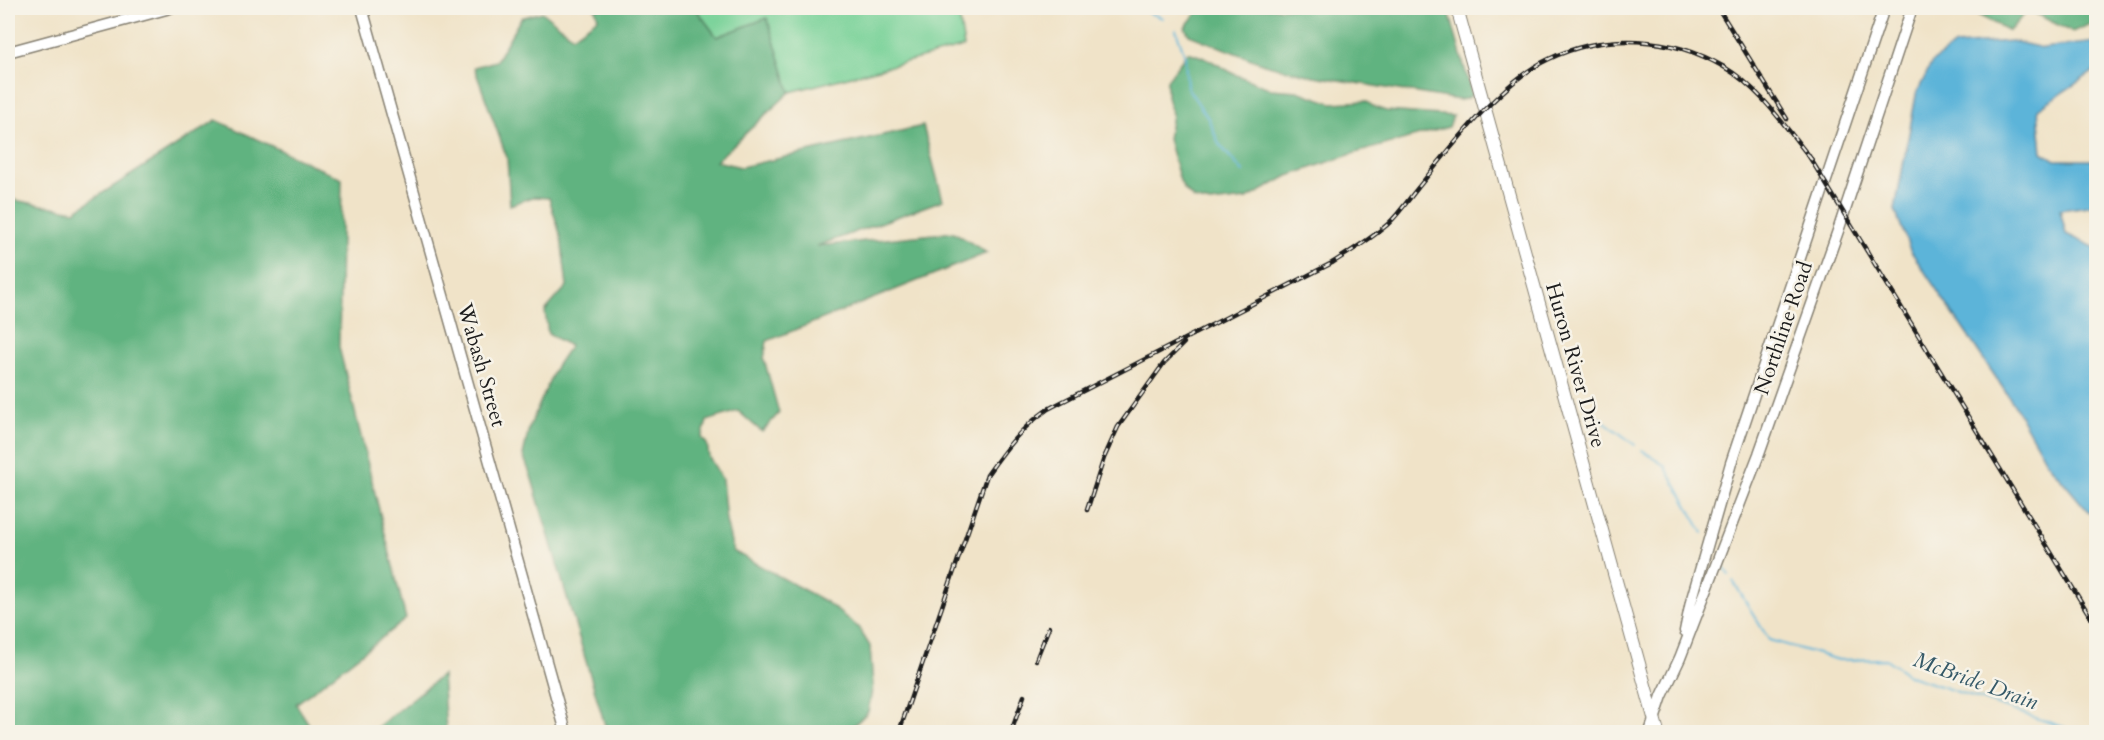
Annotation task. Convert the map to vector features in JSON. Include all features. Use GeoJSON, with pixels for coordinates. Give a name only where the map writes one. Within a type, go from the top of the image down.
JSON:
{"type":"FeatureCollection","features":[{"type":"Feature","properties":{"kind":"main road","name":"Huron River Drive"},"geometry":{"type":"LineString","coordinates":[[1457,8],[1658,732]]}},
{"type":"Feature","properties":{"kind":"street"},"geometry":{"type":"LineString","coordinates":[[8,52],[170,8]]}},
{"type":"Feature","properties":{"kind":"street","name":"Wabash Street"},"geometry":{"type":"LineString","coordinates":[[362,8],[566,732]]}},
{"type":"Feature","properties":{"kind":"street","name":"Northline Road"},"geometry":{"type":"LineString","coordinates":[[1680,658],[1691,602],[1731,463],[1884,8]]}},
{"type":"Feature","properties":{"kind":"street","name":"Northline Road"},"geometry":{"type":"LineString","coordinates":[[1650,732],[1662,696],[1680,658],[1759,454],[1839,228],[1912,8]]}},
{"type":"Feature","properties":{"kind":"green space"},"geometry":{"type":"Polygon","coordinates":[[[595,8],[695,8],[717,37],[767,18],[790,92],[716,161],[741,167],[923,126],[943,200],[817,246],[954,232],[987,253],[767,341],[764,359],[779,413],[762,432],[738,411],[707,421],[702,438],[707,444],[709,457],[722,479],[726,521],[733,551],[826,602],[858,627],[870,646],[873,685],[868,712],[851,728],[859,732],[607,732],[523,455],[529,428],[556,366],[570,346],[548,334],[545,311],[567,286],[561,237],[549,198],[533,197],[510,205],[507,158],[474,67],[496,61],[521,18],[542,12],[573,36],[598,18],[595,8]]]}},
{"type":"Feature","properties":{"kind":"green space"},"geometry":{"type":"Polygon","coordinates":[[[695,8],[954,8],[959,15],[964,47],[790,92],[767,18],[717,37],[695,8]]]}},
{"type":"Feature","properties":{"kind":"green space"},"geometry":{"type":"Polygon","coordinates":[[[1206,8],[1448,8],[1472,95],[1459,100],[1308,75],[1264,64],[1189,35],[1185,27],[1199,10],[1206,8]]]}},
{"type":"Feature","properties":{"kind":"green space"},"geometry":{"type":"Polygon","coordinates":[[[1965,8],[2096,8],[2096,22],[2072,32],[2028,10],[2009,31],[1965,8]]]}},
{"type":"Feature","properties":{"kind":"green space"},"geometry":{"type":"Polygon","coordinates":[[[1188,52],[1271,89],[1297,91],[1332,103],[1366,101],[1386,111],[1453,116],[1449,127],[1352,154],[1288,176],[1247,199],[1210,203],[1194,199],[1184,189],[1168,139],[1172,114],[1167,97],[1167,80],[1188,52]]]}},
{"type":"Feature","properties":{"kind":"green space"},"geometry":{"type":"Polygon","coordinates":[[[216,120],[342,179],[339,347],[406,619],[296,704],[314,732],[8,732],[8,199],[75,211],[216,120]]]}},
{"type":"Feature","properties":{"kind":"green space"},"geometry":{"type":"Polygon","coordinates":[[[442,675],[446,729],[444,732],[371,732],[442,675]]]}},
{"type":"Feature","properties":{"kind":"water"},"geometry":{"type":"Polygon","coordinates":[[[2012,41],[2043,48],[2096,42],[2096,70],[2038,109],[2042,152],[2055,160],[2096,160],[2096,205],[2060,210],[2066,234],[2096,248],[2096,521],[2046,461],[2013,403],[1910,250],[1895,210],[1916,95],[1932,62],[1955,45],[2012,41]]]}},
{"type":"Feature","properties":{"kind":"waterway","name":"McBride Drain"},"geometry":{"type":"LineString","coordinates":[[1137,8],[1163,18]]}},
{"type":"Feature","properties":{"kind":"waterway","name":"McBride Drain"},"geometry":{"type":"LineString","coordinates":[[1176,30],[1185,56],[1187,87],[1208,118],[1219,144],[1243,172]]}},
{"type":"Feature","properties":{"kind":"waterway","name":"McBride Drain"},"geometry":{"type":"LineString","coordinates":[[1588,409],[1635,445]]}},
{"type":"Feature","properties":{"kind":"waterway","name":"McBride Drain"},"geometry":{"type":"LineString","coordinates":[[1642,450],[1665,466],[1703,533]]}},
{"type":"Feature","properties":{"kind":"waterway","name":"McBride Drain"},"geometry":{"type":"LineString","coordinates":[[1721,562],[1729,575]]}},
{"type":"Feature","properties":{"kind":"waterway","name":"McBride Drain"},"geometry":{"type":"LineString","coordinates":[[1733,581],[1769,640],[1839,660],[1886,659],[1910,676],[2066,728]]}},
{"type":"Feature","properties":{"kind":"railway"},"geometry":{"type":"LineString","coordinates":[[1718,8],[1787,119]]}},
{"type":"Feature","properties":{"kind":"railway"},"geometry":{"type":"LineString","coordinates":[[899,732],[987,475],[1021,432],[1048,409],[1332,263],[1368,240],[1396,216],[1450,148],[1485,109],[1532,69],[1570,50],[1615,41],[1638,41],[1682,49],[1724,67],[1749,86],[1772,109],[1812,160]]}},
{"type":"Feature","properties":{"kind":"railway"},"geometry":{"type":"LineString","coordinates":[[1807,153],[2096,626]]}},
{"type":"Feature","properties":{"kind":"railway"},"geometry":{"type":"LineString","coordinates":[[1087,510],[1104,458],[1118,427],[1164,363],[1184,343]]}},
{"type":"Feature","properties":{"kind":"railway"},"geometry":{"type":"LineString","coordinates":[[1036,660],[1049,627]]}},
{"type":"Feature","properties":{"kind":"railway"},"geometry":{"type":"LineString","coordinates":[[1011,732],[1024,696]]}}]}
